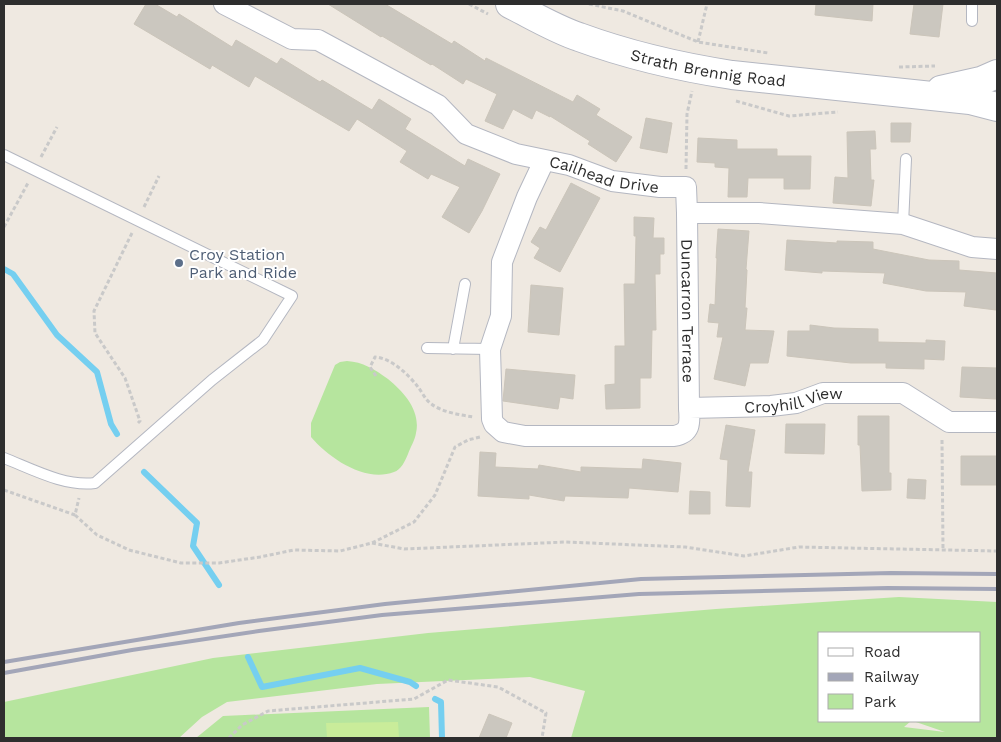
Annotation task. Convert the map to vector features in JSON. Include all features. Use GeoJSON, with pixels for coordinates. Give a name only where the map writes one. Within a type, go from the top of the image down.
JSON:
{"type":"FeatureCollection","features":[{"type":"Feature","properties":{"kind":"street","name":"Cailhead Drive"},"geometry":{"type":"LineString","coordinates":[[224,4],[292,39],[318,40],[438,105],[466,134],[516,154],[569,165],[612,180],[660,187],[686,187]]}},
{"type":"Feature","properties":{"kind":"street","name":"Strath Brennig Road"},"geometry":{"type":"LineString","coordinates":[[510,4],[577,37],[652,60],[696,70],[970,100],[997,107]]}},
{"type":"Feature","properties":{"kind":"street","name":"Strath Brennig Road"},"geometry":{"type":"LineString","coordinates":[[917,95],[981,81],[997,74]]}},
{"type":"Feature","properties":{"kind":"street"},"geometry":{"type":"LineString","coordinates":[[544,161],[502,262],[501,316],[490,349],[495,424],[508,434],[525,436],[655,437],[680,435],[687,431],[690,424],[689,408]]}},
{"type":"Feature","properties":{"kind":"street"},"geometry":{"type":"LineString","coordinates":[[686,187],[687,213],[759,213],[903,224],[972,247],[997,248]]}},
{"type":"Feature","properties":{"kind":"street","name":"Duncarron Terrace"},"geometry":{"type":"LineString","coordinates":[[687,213],[689,408]]}},
{"type":"Feature","properties":{"kind":"street","name":"Croyhill View"},"geometry":{"type":"LineString","coordinates":[[689,408],[770,406],[796,403],[823,392],[903,392],[949,422],[997,422]]}},
{"type":"Feature","properties":{"kind":"lane"},"geometry":{"type":"LineString","coordinates":[[972,4],[972,21]]}},
{"type":"Feature","properties":{"kind":"lane"},"geometry":{"type":"LineString","coordinates":[[4,155],[292,296],[263,340],[212,380],[95,483],[82,485],[52,477],[4,458]]}},
{"type":"Feature","properties":{"kind":"lane"},"geometry":{"type":"LineString","coordinates":[[903,224],[906,159]]}},
{"type":"Feature","properties":{"kind":"lane"},"geometry":{"type":"LineString","coordinates":[[453,349],[465,284]]}},
{"type":"Feature","properties":{"kind":"lane"},"geometry":{"type":"LineString","coordinates":[[427,348],[490,349]]}},
{"type":"Feature","properties":{"kind":"path"},"geometry":{"type":"LineString","coordinates":[[589,4],[623,11],[698,42],[774,54]]}},
{"type":"Feature","properties":{"kind":"path"},"geometry":{"type":"LineString","coordinates":[[686,187],[687,114],[696,70],[698,42],[707,4]]}},
{"type":"Feature","properties":{"kind":"path"},"geometry":{"type":"LineString","coordinates":[[898,67],[944,65]]}},
{"type":"Feature","properties":{"kind":"path"},"geometry":{"type":"LineString","coordinates":[[132,428],[140,421],[125,378],[95,333],[94,311],[160,176]]}},
{"type":"Feature","properties":{"kind":"path"},"geometry":{"type":"LineString","coordinates":[[376,376],[370,367],[374,357],[382,358],[406,374],[429,402],[462,416],[495,424]]}},
{"type":"Feature","properties":{"kind":"path"},"geometry":{"type":"LineString","coordinates":[[942,419],[942,549]]}},
{"type":"Feature","properties":{"kind":"path"},"geometry":{"type":"LineString","coordinates":[[4,490],[75,515],[97,535],[129,550],[181,563],[216,562],[260,557],[294,550],[340,551],[372,543],[414,522],[436,495],[455,447],[468,440],[482,436],[495,424]]}},
{"type":"Feature","properties":{"kind":"path"},"geometry":{"type":"LineString","coordinates":[[75,515],[82,485]]}},
{"type":"Feature","properties":{"kind":"path"},"geometry":{"type":"LineString","coordinates":[[372,543],[404,548],[566,542],[685,548],[744,556],[799,547],[997,550]]}},
{"type":"Feature","properties":{"kind":"path"},"geometry":{"type":"LineString","coordinates":[[229,738],[242,725],[268,711],[414,699],[448,680],[498,687],[546,713],[542,738]]}},
{"type":"Feature","properties":{"kind":"green space"},"geometry":{"type":"Polygon","coordinates":[[[347,361],[368,367],[388,379],[400,390],[414,410],[417,425],[414,441],[401,467],[394,472],[383,475],[371,474],[348,466],[327,453],[311,437],[311,423],[335,365],[347,361]]]}},
{"type":"Feature","properties":{"kind":"green space"},"geometry":{"type":"Polygon","coordinates":[[[899,597],[997,602],[997,738],[571,738],[585,691],[530,677],[377,684],[227,702],[202,717],[179,738],[4,738],[4,702],[213,658],[428,633],[716,609],[899,597]]]}},
{"type":"Feature","properties":{"kind":"green space"},"geometry":{"type":"Polygon","coordinates":[[[429,707],[430,738],[196,738],[223,716],[429,707]]]}},
{"type":"Feature","properties":{"kind":"green space"},"geometry":{"type":"Polygon","coordinates":[[[398,722],[399,738],[327,738],[326,723],[398,722]]]}},
{"type":"Feature","properties":{"kind":"building"},"geometry":{"type":"Polygon","coordinates":[[[146,4],[155,4],[177,17],[179,14],[232,47],[236,40],[277,64],[281,58],[372,110],[379,99],[411,119],[405,129],[465,166],[468,159],[500,174],[469,233],[442,217],[460,187],[431,174],[428,179],[400,162],[407,151],[357,119],[349,131],[255,76],[249,87],[212,65],[210,69],[134,24],[146,4]]]}},
{"type":"Feature","properties":{"kind":"building"},"geometry":{"type":"Polygon","coordinates":[[[328,4],[385,4],[452,44],[454,41],[485,61],[486,58],[573,102],[577,95],[600,109],[596,115],[632,137],[616,162],[588,144],[590,141],[550,116],[536,110],[532,119],[513,109],[503,129],[485,121],[497,94],[466,79],[463,84],[328,4]]]}},
{"type":"Feature","properties":{"kind":"building"},"geometry":{"type":"Polygon","coordinates":[[[816,4],[873,4],[872,21],[815,15],[816,4]]]}},
{"type":"Feature","properties":{"kind":"building"},"geometry":{"type":"Polygon","coordinates":[[[914,4],[943,4],[939,37],[910,34],[914,4]]]}},
{"type":"Feature","properties":{"kind":"building"},"geometry":{"type":"Polygon","coordinates":[[[646,118],[672,123],[667,153],[640,148],[646,118]]]}},
{"type":"Feature","properties":{"kind":"building"},"geometry":{"type":"Polygon","coordinates":[[[891,123],[911,123],[910,142],[891,142],[891,123]]]}},
{"type":"Feature","properties":{"kind":"building"},"geometry":{"type":"Polygon","coordinates":[[[875,131],[876,149],[870,149],[871,180],[874,180],[871,206],[833,203],[835,177],[848,178],[847,132],[875,131]]]}},
{"type":"Feature","properties":{"kind":"building"},"geometry":{"type":"Polygon","coordinates":[[[698,138],[737,140],[737,149],[777,149],[777,156],[811,156],[810,189],[784,189],[784,178],[748,178],[747,197],[728,197],[729,168],[715,167],[715,163],[697,162],[698,138]]]}},
{"type":"Feature","properties":{"kind":"building"},"geometry":{"type":"Polygon","coordinates":[[[571,183],[600,198],[560,272],[534,258],[540,248],[531,242],[540,227],[546,230],[571,183]]]}},
{"type":"Feature","properties":{"kind":"building"},"geometry":{"type":"Polygon","coordinates":[[[634,217],[654,218],[653,238],[664,238],[664,254],[660,254],[660,274],[655,274],[656,330],[652,330],[651,378],[640,378],[640,408],[606,409],[605,385],[615,384],[615,346],[625,346],[624,284],[635,284],[636,236],[634,236],[634,217]]]}},
{"type":"Feature","properties":{"kind":"building"},"geometry":{"type":"Polygon","coordinates":[[[718,229],[749,231],[745,330],[774,331],[768,363],[750,363],[745,386],[714,379],[723,337],[717,337],[719,323],[708,322],[710,304],[715,305],[718,229]]]}},
{"type":"Feature","properties":{"kind":"building"},"geometry":{"type":"Polygon","coordinates":[[[787,240],[837,243],[837,241],[873,242],[873,249],[929,260],[959,261],[959,270],[997,273],[996,310],[964,306],[966,292],[926,291],[883,283],[885,273],[822,271],[822,273],[785,270],[787,240]]]}},
{"type":"Feature","properties":{"kind":"building"},"geometry":{"type":"Polygon","coordinates":[[[531,285],[563,288],[559,335],[528,332],[531,285]]]}},
{"type":"Feature","properties":{"kind":"building"},"geometry":{"type":"Polygon","coordinates":[[[810,325],[834,328],[878,329],[878,342],[926,343],[926,340],[945,341],[944,360],[924,359],[924,369],[886,368],[886,363],[851,363],[787,356],[788,331],[810,331],[810,325]]]}},
{"type":"Feature","properties":{"kind":"building"},"geometry":{"type":"Polygon","coordinates":[[[962,367],[997,368],[996,399],[960,397],[962,367]]]}},
{"type":"Feature","properties":{"kind":"building"},"geometry":{"type":"Polygon","coordinates":[[[506,369],[575,375],[573,399],[560,397],[558,409],[503,401],[506,369]]]}},
{"type":"Feature","properties":{"kind":"building"},"geometry":{"type":"Polygon","coordinates":[[[858,416],[889,416],[889,473],[891,473],[891,490],[862,491],[860,445],[858,445],[858,416]]]}},
{"type":"Feature","properties":{"kind":"building"},"geometry":{"type":"Polygon","coordinates":[[[786,424],[825,424],[824,454],[785,453],[786,424]]]}},
{"type":"Feature","properties":{"kind":"building"},"geometry":{"type":"Polygon","coordinates":[[[726,425],[755,430],[748,472],[752,472],[750,507],[726,506],[728,460],[720,459],[726,425]]]}},
{"type":"Feature","properties":{"kind":"building"},"geometry":{"type":"Polygon","coordinates":[[[480,452],[496,453],[495,467],[538,469],[539,465],[581,472],[581,467],[642,469],[643,459],[681,463],[678,492],[629,488],[628,498],[565,496],[564,501],[529,495],[529,499],[478,496],[480,452]]]}},
{"type":"Feature","properties":{"kind":"building"},"geometry":{"type":"Polygon","coordinates":[[[961,456],[997,456],[997,485],[961,485],[961,456]]]}},
{"type":"Feature","properties":{"kind":"building"},"geometry":{"type":"Polygon","coordinates":[[[908,479],[926,480],[925,499],[907,498],[908,479]]]}},
{"type":"Feature","properties":{"kind":"building"},"geometry":{"type":"Polygon","coordinates":[[[690,491],[710,492],[710,514],[689,514],[690,491]]]}},
{"type":"Feature","properties":{"kind":"building"},"geometry":{"type":"Polygon","coordinates":[[[489,714],[512,723],[506,738],[479,738],[489,714]]]}},
{"type":"Feature","properties":{"kind":"waterway"},"geometry":{"type":"LineString","coordinates":[[4,269],[13,274],[57,335],[97,372],[111,424],[117,434]]}},
{"type":"Feature","properties":{"kind":"waterway"},"geometry":{"type":"LineString","coordinates":[[144,472],[197,523],[193,546],[219,585]]}},
{"type":"Feature","properties":{"kind":"waterway"},"geometry":{"type":"LineString","coordinates":[[248,657],[262,687],[360,668],[410,682],[416,686]]}},
{"type":"Feature","properties":{"kind":"waterway"},"geometry":{"type":"LineString","coordinates":[[435,699],[441,702],[442,738]]}},
{"type":"Feature","properties":{"kind":"railway"},"geometry":{"type":"LineString","coordinates":[[4,662],[239,623],[385,604],[641,579],[891,573],[997,574]]}},
{"type":"Feature","properties":{"kind":"railway"},"geometry":{"type":"LineString","coordinates":[[4,673],[132,650],[382,615],[639,594],[888,588],[997,589]]}},
{"type":"Feature","properties":{"kind":"place","name":"Croy Station Park and Ride"},"geometry":{"type":"Point","coordinates":[179,263]}}]}
